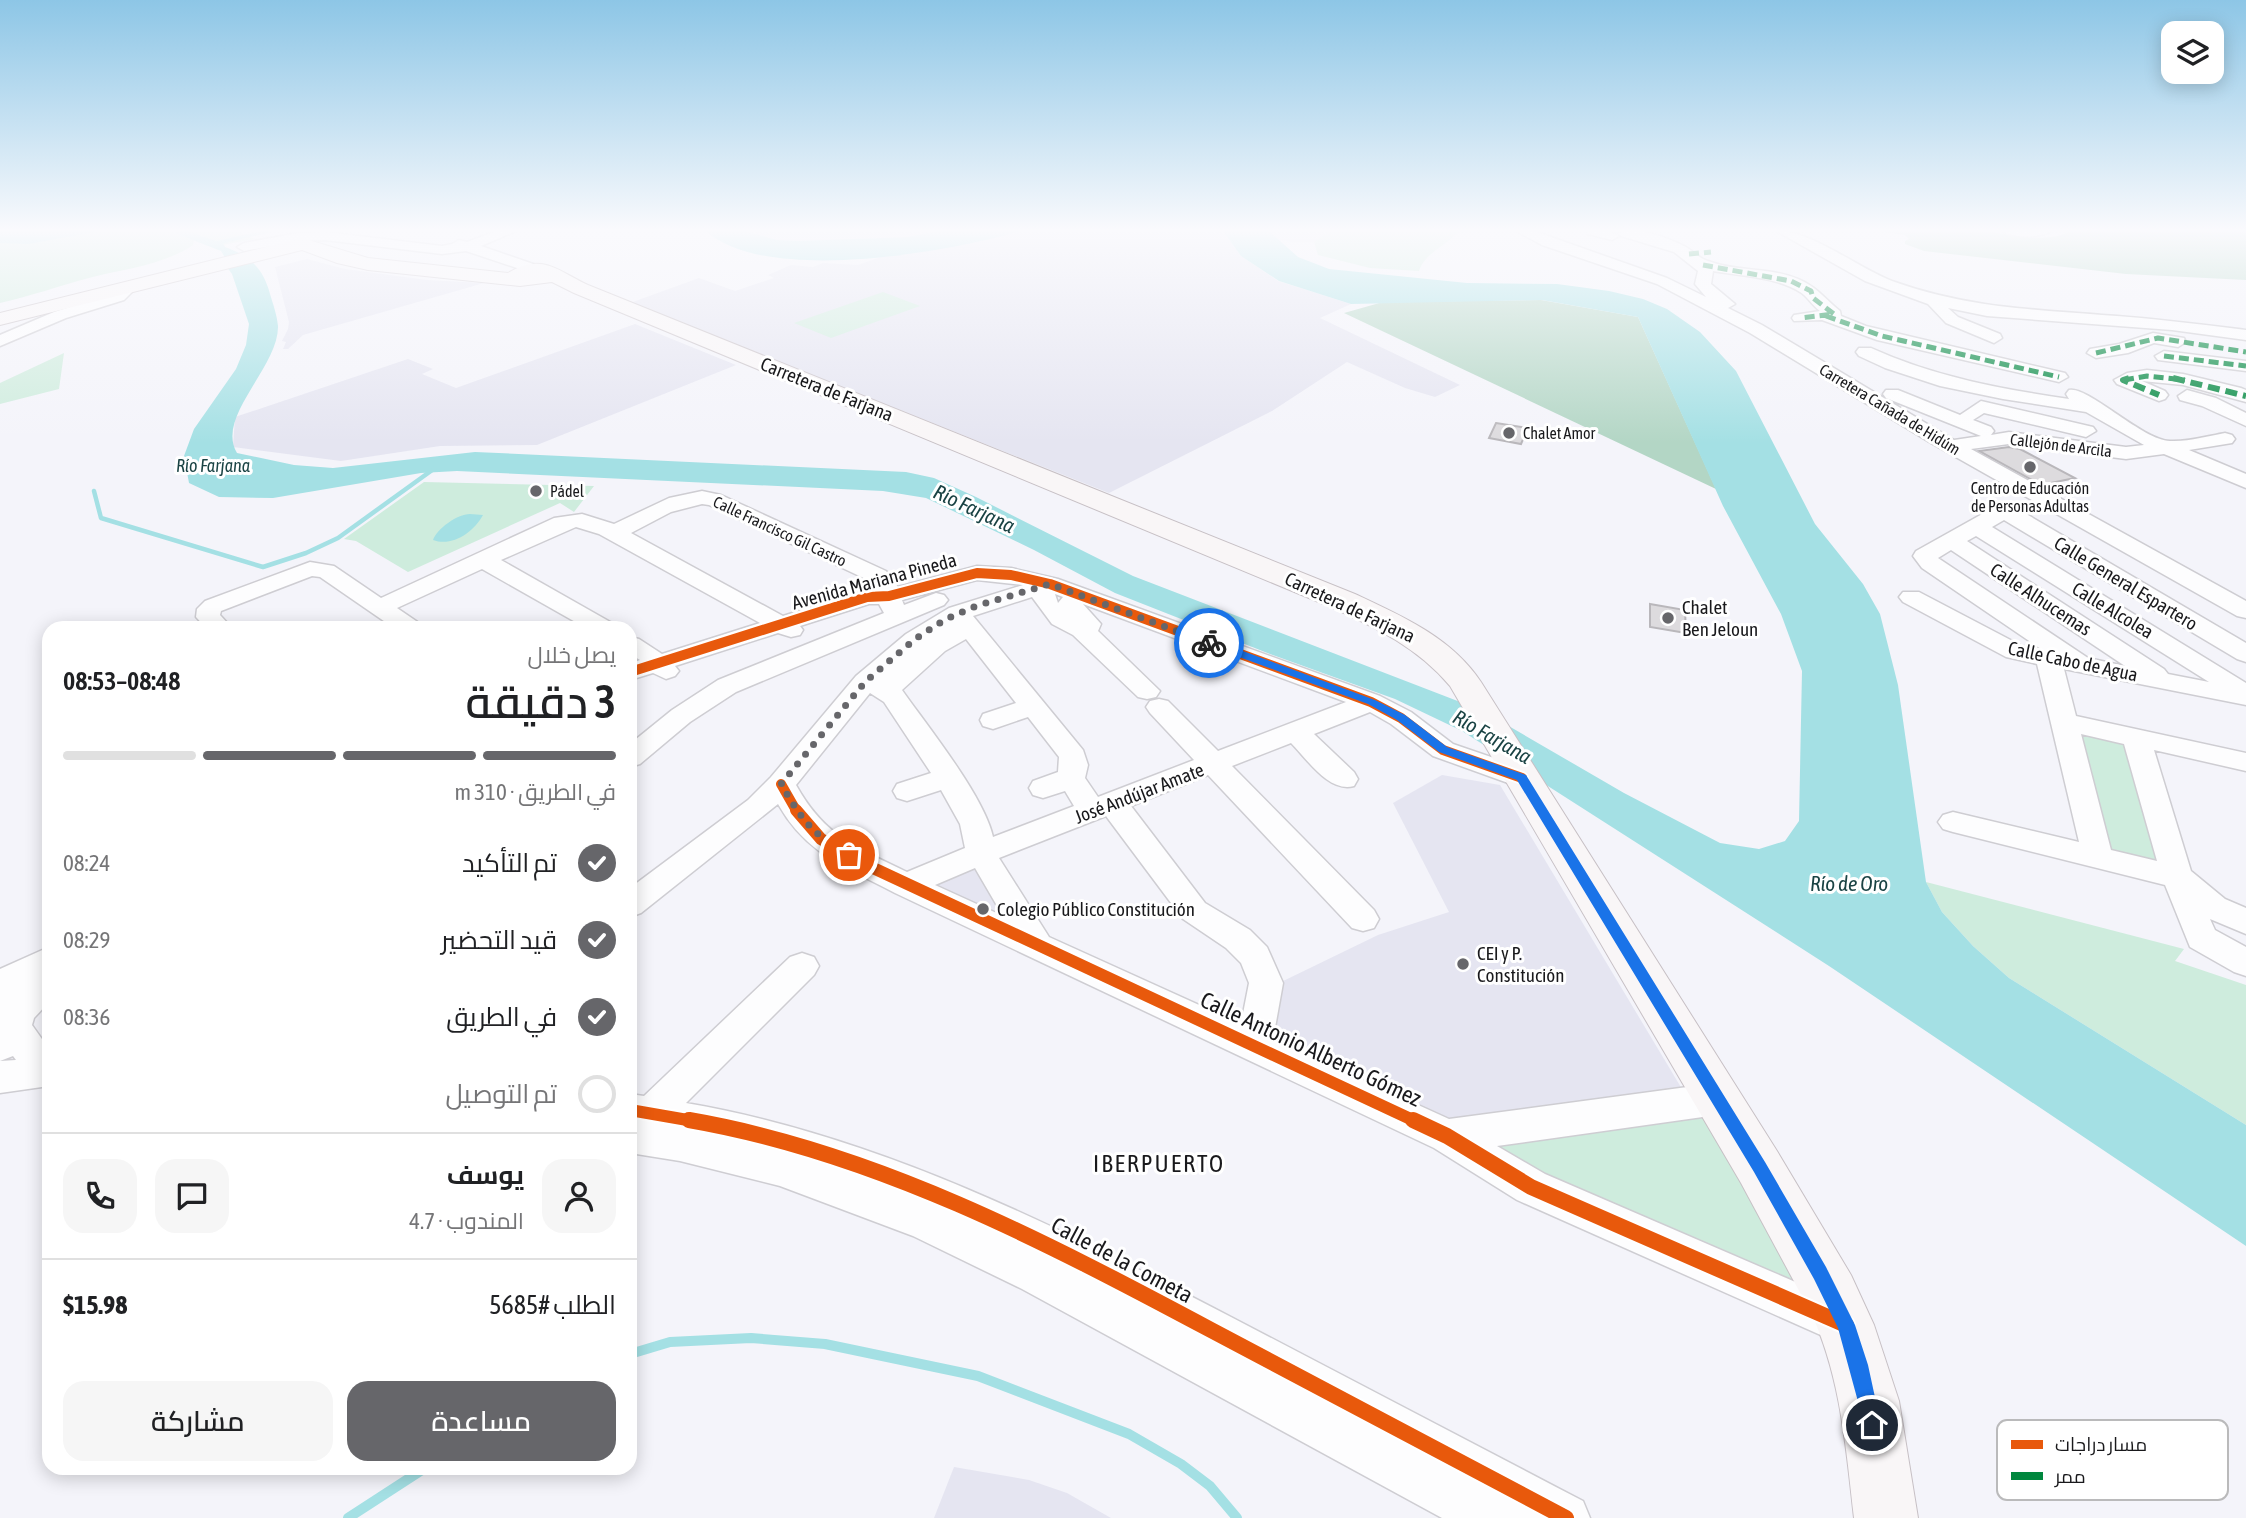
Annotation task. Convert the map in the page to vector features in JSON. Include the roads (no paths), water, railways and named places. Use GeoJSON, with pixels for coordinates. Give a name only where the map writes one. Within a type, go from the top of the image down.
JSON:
{"type":"FeatureCollection","features":[{"type":"Feature","properties":{"kind":"main road"},"geometry":{"type":"LineString","coordinates":[[0,318],[60,317],[95,302]]}},
{"type":"Feature","properties":{"kind":"main road","name":"Carretera de Farjana"},"geometry":{"type":"LineString","coordinates":[[612,302],[1344,601],[1431,646],[1449,663],[1472,696],[1717,1099],[1803,1243],[1846,1325],[1869,1401],[1886,1518]]}},
{"type":"Feature","properties":{"kind":"street","name":"Carretera Cañada de Hidúm"},"geometry":{"type":"LineString","coordinates":[[1703,302],[1756,329],[1945,443],[2239,635]]}},
{"type":"Feature","properties":{"kind":"street"},"geometry":{"type":"LineString","coordinates":[[1725,302],[1760,323],[1756,329]]}},
{"type":"Feature","properties":{"kind":"street"},"geometry":{"type":"LineString","coordinates":[[1800,318],[1834,314],[1818,302]]}},
{"type":"Feature","properties":{"kind":"street"},"geometry":{"type":"LineString","coordinates":[[1935,302],[1947,317],[1994,338]]}},
{"type":"Feature","properties":{"kind":"street"},"geometry":{"type":"LineString","coordinates":[[1952,302],[2063,333],[2112,321],[2172,325],[2246,335]]}},
{"type":"Feature","properties":{"kind":"street"},"geometry":{"type":"LineString","coordinates":[[1975,302],[2246,323]]}},
{"type":"Feature","properties":{"kind":"street"},"geometry":{"type":"LineString","coordinates":[[1963,326],[1987,311]]}},
{"type":"Feature","properties":{"kind":"street"},"geometry":{"type":"LineString","coordinates":[[1826,316],[1863,331],[1906,343],[1917,343],[2056,373],[2088,407]]}},
{"type":"Feature","properties":{"kind":"street"},"geometry":{"type":"LineString","coordinates":[[0,341],[60,317]]}},
{"type":"Feature","properties":{"kind":"street"},"geometry":{"type":"LineString","coordinates":[[2096,353],[2158,338],[2246,352]]}},
{"type":"Feature","properties":{"kind":"street"},"geometry":{"type":"LineString","coordinates":[[1865,352],[1896,366],[1968,387],[2088,407],[2246,482]]}},
{"type":"Feature","properties":{"kind":"street"},"geometry":{"type":"LineString","coordinates":[[2164,356],[2246,366]]}},
{"type":"Feature","properties":{"kind":"street"},"geometry":{"type":"LineString","coordinates":[[2159,395],[2123,380],[2135,374],[2189,381],[2246,396]]}},
{"type":"Feature","properties":{"kind":"street"},"geometry":{"type":"LineString","coordinates":[[1860,379],[2001,438]]}},
{"type":"Feature","properties":{"kind":"street"},"geometry":{"type":"LineString","coordinates":[[2129,398],[2179,395],[2209,402],[2246,420]]}},
{"type":"Feature","properties":{"kind":"street"},"geometry":{"type":"LineString","coordinates":[[2045,443],[2035,437],[1962,413],[1980,407],[2083,430],[2114,434],[2139,433]]}},
{"type":"Feature","properties":{"kind":"street"},"geometry":{"type":"LineString","coordinates":[[1882,418],[1919,439],[1945,443]]}},
{"type":"Feature","properties":{"kind":"street"},"geometry":{"type":"LineString","coordinates":[[2203,429],[2246,449]]}},
{"type":"Feature","properties":{"kind":"street","name":"Callejón de Arcila"},"geometry":{"type":"LineString","coordinates":[[1945,443],[2001,438],[2126,453],[2225,439]]}},
{"type":"Feature","properties":{"kind":"street","name":"Calle Francisco Gil Castro"},"geometry":{"type":"LineString","coordinates":[[614,533],[685,499],[699,496],[714,499],[878,576],[892,606],[915,639]]}},
{"type":"Feature","properties":{"kind":"street","name":"Calle General Espartero"},"geometry":{"type":"LineString","coordinates":[[1977,527],[2006,512],[2239,635]]}},
{"type":"Feature","properties":{"kind":"street"},"geometry":{"type":"LineString","coordinates":[[379,608],[562,523],[579,519],[588,520],[614,533],[788,628]]}},
{"type":"Feature","properties":{"kind":"street"},"geometry":{"type":"LineString","coordinates":[[1977,527],[1924,556],[1925,559],[2079,664]]}},
{"type":"Feature","properties":{"kind":"street","name":"Calle Alcolea"},"geometry":{"type":"LineString","coordinates":[[1977,527],[2231,682],[2246,697]]}},
{"type":"Feature","properties":{"kind":"street","name":"Calle Alhucemas"},"geometry":{"type":"LineString","coordinates":[[1952,541],[2164,681]]}},
{"type":"Feature","properties":{"kind":"street"},"geometry":{"type":"LineString","coordinates":[[484,560],[591,621]]}},
{"type":"Feature","properties":{"kind":"street"},"geometry":{"type":"LineString","coordinates":[[214,621],[219,603],[310,569],[326,571],[399,621]]}},
{"type":"Feature","properties":{"kind":"street"},"geometry":{"type":"LineString","coordinates":[[637,752],[697,704],[750,674],[892,606],[1011,575],[1050,584],[1371,702],[1401,718],[1443,750],[1518,772]]}},
{"type":"Feature","properties":{"kind":"street"},"geometry":{"type":"LineString","coordinates":[[637,900],[758,807],[876,686],[915,639],[1050,584]]}},
{"type":"Feature","properties":{"kind":"street"},"geometry":{"type":"LineString","coordinates":[[1050,584],[1042,594],[1045,603],[1073,629],[1083,631],[1153,699],[1363,919]]}},
{"type":"Feature","properties":{"kind":"street"},"geometry":{"type":"LineString","coordinates":[[1079,595],[1069,605],[1088,624],[1083,631]]}},
{"type":"Feature","properties":{"kind":"street","name":"Calle Cabo de Agua"},"geometry":{"type":"LineString","coordinates":[[1911,597],[2003,647],[2246,697]]}},
{"type":"Feature","properties":{"kind":"street","name":"Avenida Mariana Pineda"},"geometry":{"type":"LineString","coordinates":[[637,680],[663,667],[788,628],[866,608],[892,606]]}},
{"type":"Feature","properties":{"kind":"street"},"geometry":{"type":"LineString","coordinates":[[876,686],[936,646],[964,621]]}},
{"type":"Feature","properties":{"kind":"street"},"geometry":{"type":"LineString","coordinates":[[964,621],[1073,756],[1074,765],[1070,778]]}},
{"type":"Feature","properties":{"kind":"street","name":"Avenida Mariana Pineda"},"geometry":{"type":"LineString","coordinates":[[637,671],[732,652],[788,628]]}},
{"type":"Feature","properties":{"kind":"street"},"geometry":{"type":"LineString","coordinates":[[2132,659],[2239,635]]}},
{"type":"Feature","properties":{"kind":"street"},"geometry":{"type":"LineString","coordinates":[[637,649],[663,667]]}},
{"type":"Feature","properties":{"kind":"street"},"geometry":{"type":"LineString","coordinates":[[732,652],[750,674]]}},
{"type":"Feature","properties":{"kind":"street"},"geometry":{"type":"LineString","coordinates":[[2048,658],[2098,857]]}},
{"type":"Feature","properties":{"kind":"street"},"geometry":{"type":"LineString","coordinates":[[876,686],[948,777],[975,824],[981,853],[1038,947]]}},
{"type":"Feature","properties":{"kind":"street","name":"José Andújar Amate"},"geometry":{"type":"LineString","coordinates":[[906,885],[981,853],[1371,702]]}},
{"type":"Feature","properties":{"kind":"street"},"geometry":{"type":"LineString","coordinates":[[993,720],[1034,706]]}},
{"type":"Feature","properties":{"kind":"street"},"geometry":{"type":"LineString","coordinates":[[2065,722],[2246,762]]}},
{"type":"Feature","properties":{"kind":"street"},"geometry":{"type":"LineString","coordinates":[[1296,732],[1344,779]]}},
{"type":"Feature","properties":{"kind":"street"},"geometry":{"type":"LineString","coordinates":[[2136,738],[2177,877],[2202,938],[2246,963]]}},
{"type":"Feature","properties":{"kind":"street"},"geometry":{"type":"LineString","coordinates":[[907,791],[948,777]]}},
{"type":"Feature","properties":{"kind":"street"},"geometry":{"type":"LineString","coordinates":[[1043,788],[1070,778]]}},
{"type":"Feature","properties":{"kind":"street"},"geometry":{"type":"LineString","coordinates":[[1070,778],[1102,806],[1194,911],[1238,939],[1255,956],[1266,983],[1254,1046]]}},
{"type":"Feature","properties":{"kind":"street","name":"Calle Antonio Alberto Gómez"},"geometry":{"type":"LineString","coordinates":[[781,784],[799,815],[830,845],[906,885],[1447,1136],[1531,1187],[1846,1325]]}},
{"type":"Feature","properties":{"kind":"street"},"geometry":{"type":"LineString","coordinates":[[1953,822],[2177,877],[2214,906],[2246,922]]}},
{"type":"Feature","properties":{"kind":"street"},"geometry":{"type":"LineString","coordinates":[[802,967],[637,1120],[726,1154],[853,1194],[1020,1266],[1491,1518]]}},
{"type":"Feature","properties":{"kind":"street"},"geometry":{"type":"LineString","coordinates":[[7,1012],[42,969]]}},
{"type":"Feature","properties":{"kind":"street"},"geometry":{"type":"LineString","coordinates":[[7,1012],[42,985]]}},
{"type":"Feature","properties":{"kind":"street"},"geometry":{"type":"LineString","coordinates":[[7,1012],[34,1058],[42,1065]]}},
{"type":"Feature","properties":{"kind":"street"},"geometry":{"type":"LineString","coordinates":[[0,1077],[42,1072]]}},
{"type":"Feature","properties":{"kind":"street"},"geometry":{"type":"LineString","coordinates":[[1447,1136],[1717,1099]]}},
{"type":"Feature","properties":{"kind":"street","name":"Calle de la Cometa"},"geometry":{"type":"LineString","coordinates":[[637,1120],[740,1129],[806,1148],[963,1205],[1074,1257],[1566,1518]]}},
{"type":"Feature","properties":{"kind":"water","name":"Río de Oro"},"geometry":{"type":"Polygon","coordinates":[[[241,302],[273,302],[278,326],[276,342],[234,424],[232,439],[237,453],[294,465],[333,468],[475,452],[906,472],[934,478],[1133,576],[1481,710],[1624,793],[1720,843],[1759,849],[1785,841],[1799,821],[1802,671],[1781,614],[1723,506],[1638,317],[1552,302],[1650,302],[1667,309],[1700,332],[1736,371],[1815,524],[1863,584],[1880,614],[1898,685],[1926,882],[1942,912],[1973,946],[2009,978],[2246,1125],[2246,1246],[1829,966],[1462,731],[1395,699],[1270,654],[1115,593],[926,498],[883,491],[457,471],[421,473],[273,498],[219,497],[189,483],[184,456],[194,429],[236,369],[246,345],[249,324],[241,302]]]}},
{"type":"Feature","properties":{"kind":"water","name":"Río de Oro"},"geometry":{"type":"Polygon","coordinates":[[[1344,302],[1454,302],[1351,304],[1344,302]]]}},
{"type":"Feature","properties":{"kind":"water"},"geometry":{"type":"Polygon","coordinates":[[[470,514],[483,515],[468,533],[447,542],[433,540],[448,523],[470,514]]]}},
{"type":"Feature","properties":{"kind":"waterway"},"geometry":{"type":"LineString","coordinates":[[94,491],[101,518],[263,567],[306,553],[338,538],[435,468]]}},
{"type":"Feature","properties":{"kind":"waterway"},"geometry":{"type":"LineString","coordinates":[[637,1352],[670,1342],[751,1338],[825,1344],[978,1376],[1129,1434],[1181,1464],[1210,1486],[1237,1518]]}},
{"type":"Feature","properties":{"kind":"waterway"},"geometry":{"type":"LineString","coordinates":[[348,1518],[414,1475]]}},
{"type":"Feature","properties":{"kind":"place","name":"Chalet Amor"},"geometry":{"type":"Point","coordinates":[1509,433]}},
{"type":"Feature","properties":{"kind":"place","name":"Centro de Educación de Personas Adultas"},"geometry":{"type":"Point","coordinates":[2030,467]}},
{"type":"Feature","properties":{"kind":"place","name":"Pádel"},"geometry":{"type":"Point","coordinates":[536,491]}},
{"type":"Feature","properties":{"kind":"place","name":"Chalet Ben Jeloun"},"geometry":{"type":"Point","coordinates":[1668,618]}},
{"type":"Feature","properties":{"kind":"place","name":"Colegio Público Constitución"},"geometry":{"type":"Point","coordinates":[983,909]}},
{"type":"Feature","properties":{"kind":"place","name":"CEI y P. Constitución"},"geometry":{"type":"Point","coordinates":[1463,964]}},
{"type":"Feature","properties":{"kind":"district","name":"IBERPUERTO"},"geometry":{"type":"Point","coordinates":[1159,1164]}},
{"type":"Feature","properties":{"kind":"water label","name":"Río Farjana"},"geometry":{"type":"Point","coordinates":[213,466]}},
{"type":"Feature","properties":{"kind":"water label","name":"Río Farjana"},"geometry":{"type":"Point","coordinates":[974,509]}},
{"type":"Feature","properties":{"kind":"water label","name":"Río Farjana"},"geometry":{"type":"Point","coordinates":[1492,737]}}]}
